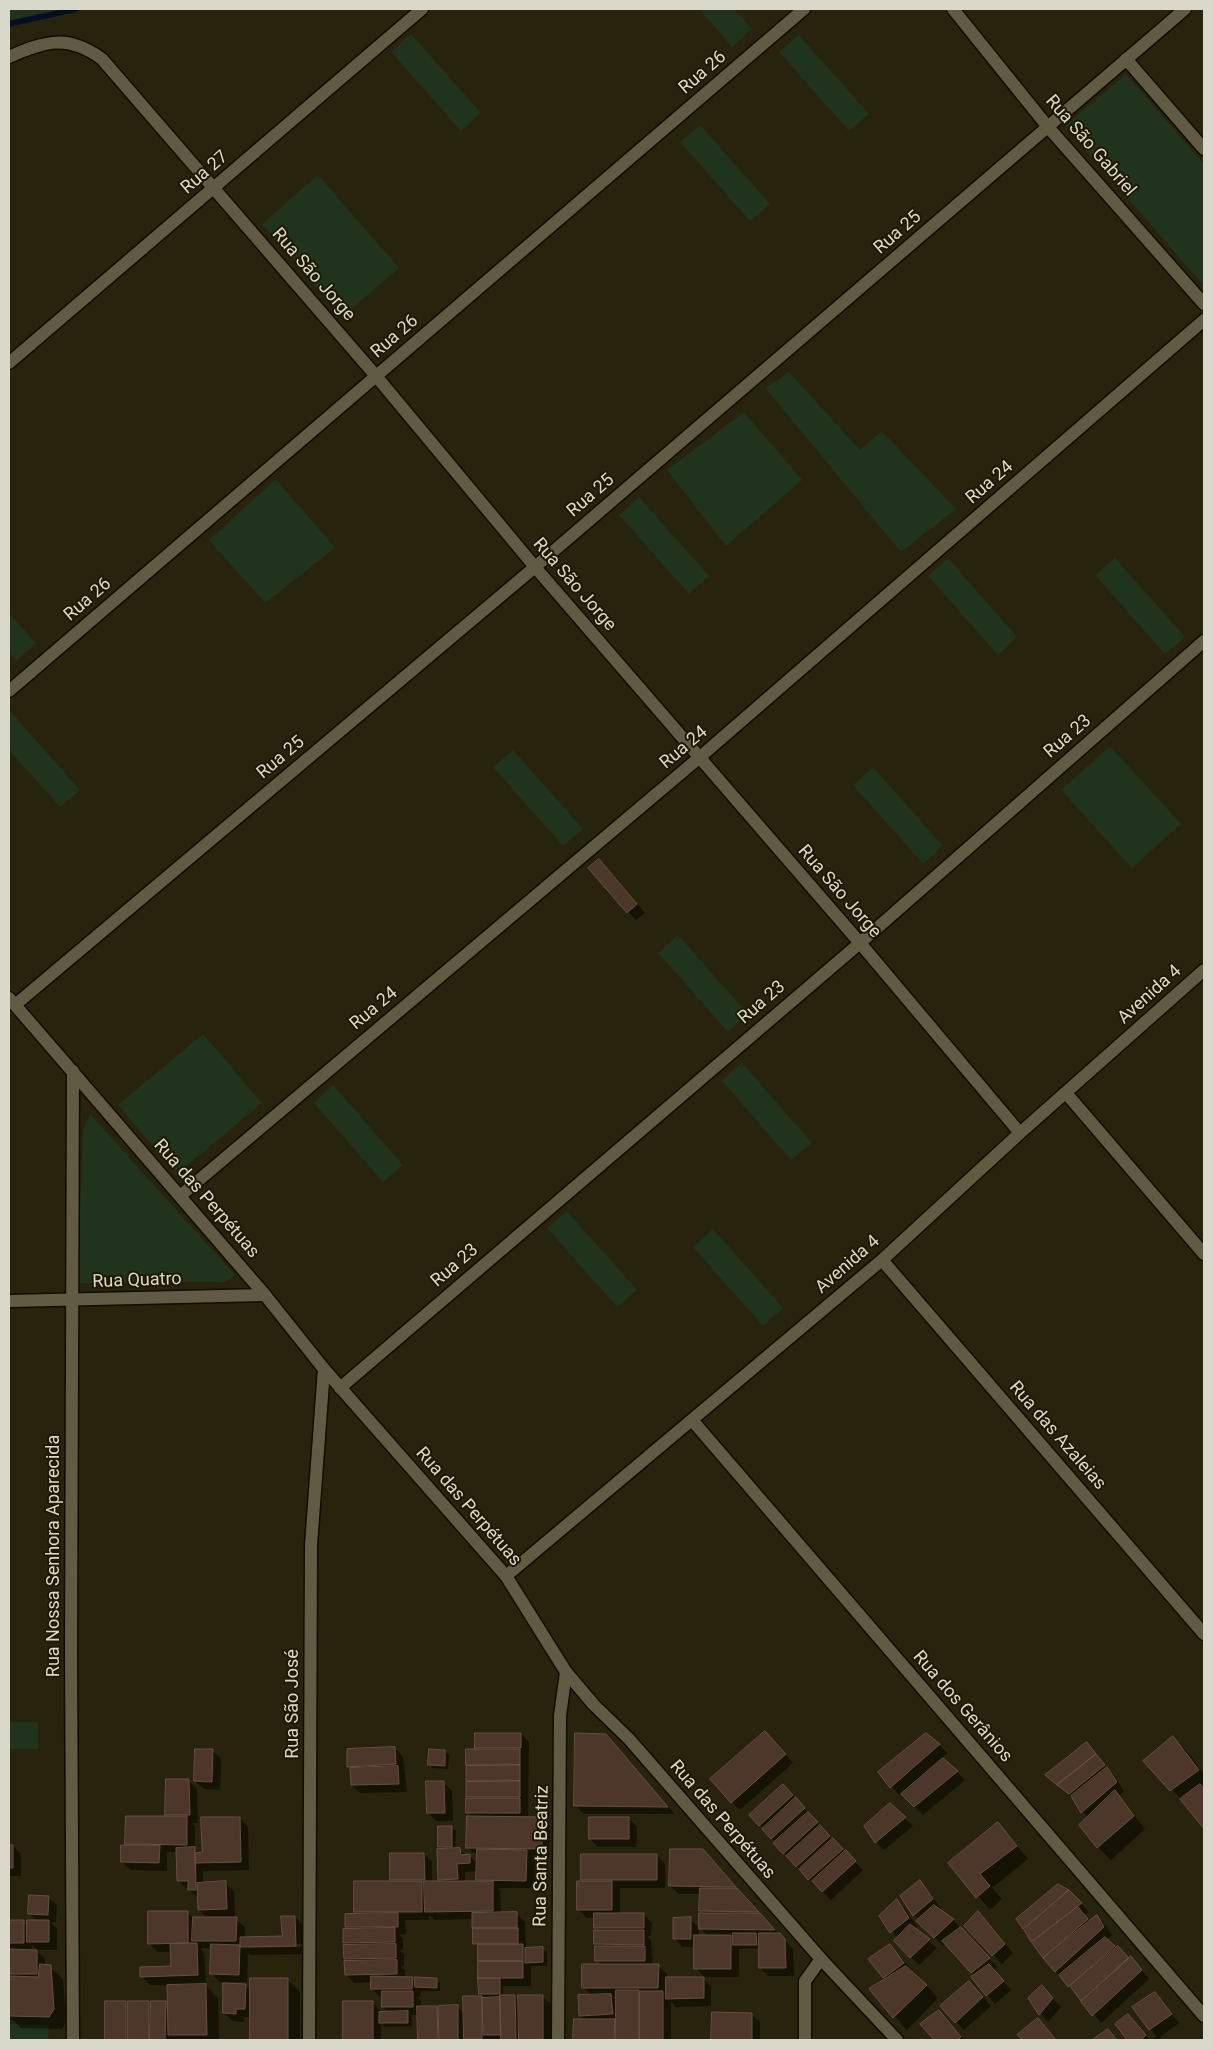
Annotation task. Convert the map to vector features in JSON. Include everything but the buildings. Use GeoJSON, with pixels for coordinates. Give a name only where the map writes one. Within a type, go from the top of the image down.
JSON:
{"type":"FeatureCollection","features":[{"type":"Feature","properties":{"kind":"street","name":"Rua 27"},"geometry":{"type":"LineString","coordinates":[[9,363],[422,9]]}},
{"type":"Feature","properties":{"kind":"street","name":"Rua 26"},"geometry":{"type":"LineString","coordinates":[[9,691],[804,9]]}},
{"type":"Feature","properties":{"kind":"street","name":"Rua São Gabriel"},"geometry":{"type":"LineString","coordinates":[[953,9],[1048,126],[1204,304]]}},
{"type":"Feature","properties":{"kind":"street","name":"Rua 25"},"geometry":{"type":"LineString","coordinates":[[12,1002],[535,567],[1185,9]]}},
{"type":"Feature","properties":{"kind":"street","name":"Rua São Jorge"},"geometry":{"type":"LineString","coordinates":[[9,57],[27,48],[54,42],[87,48],[102,59],[376,376],[535,567],[860,942],[1020,1133]]}},
{"type":"Feature","properties":{"kind":"street"},"geometry":{"type":"LineString","coordinates":[[1126,59],[1204,150]]}},
{"type":"Feature","properties":{"kind":"street","name":"Rua 24"},"geometry":{"type":"LineString","coordinates":[[180,1196],[700,758],[1204,320]]}},
{"type":"Feature","properties":{"kind":"street","name":"Rua 23"},"geometry":{"type":"LineString","coordinates":[[340,1388],[860,942],[1204,641]]}},
{"type":"Feature","properties":{"kind":"street","name":"Avenida 4"},"geometry":{"type":"LineString","coordinates":[[506,1576],[882,1260],[1020,1133],[1204,970]]}},
{"type":"Feature","properties":{"kind":"street","name":"Rua das Perpétuas"},"geometry":{"type":"LineString","coordinates":[[12,1002],[265,1295],[340,1388],[506,1576],[566,1672],[594,1705],[629,1739],[821,1959],[897,2040]]}},
{"type":"Feature","properties":{"kind":"street","name":"Rua Nossa Senhora Aparecida"},"geometry":{"type":"LineString","coordinates":[[73,1072],[70,1651],[73,2040]]}},
{"type":"Feature","properties":{"kind":"street"},"geometry":{"type":"LineString","coordinates":[[1066,1093],[1204,1254]]}},
{"type":"Feature","properties":{"kind":"street","name":"Rua das Azaleias"},"geometry":{"type":"LineString","coordinates":[[882,1260],[1204,1634]]}},
{"type":"Feature","properties":{"kind":"street","name":"Rua Quatro"},"geometry":{"type":"LineString","coordinates":[[9,1301],[265,1295]]}},
{"type":"Feature","properties":{"kind":"street","name":"Rua São José"},"geometry":{"type":"LineString","coordinates":[[309,2040],[311,1545],[324,1369]]}},
{"type":"Feature","properties":{"kind":"street","name":"Rua dos Gerânios"},"geometry":{"type":"LineString","coordinates":[[692,1420],[1204,2016]]}},
{"type":"Feature","properties":{"kind":"street","name":"Rua Santa Beatriz"},"geometry":{"type":"LineString","coordinates":[[558,2040],[560,1716],[566,1672]]}},
{"type":"Feature","properties":{"kind":"street"},"geometry":{"type":"LineString","coordinates":[[805,2040],[805,1981],[821,1959]]}},
{"type":"Feature","properties":{"kind":"green space"},"geometry":{"type":"Polygon","coordinates":[[[9,9],[64,9],[9,20],[9,9]]]}},
{"type":"Feature","properties":{"kind":"green space"},"geometry":{"type":"Polygon","coordinates":[[[699,9],[734,9],[752,29],[732,47],[699,9]]]}},
{"type":"Feature","properties":{"kind":"green space"},"geometry":{"type":"Polygon","coordinates":[[[411,34],[481,113],[461,131],[391,52],[411,34]]]}},
{"type":"Feature","properties":{"kind":"green space"},"geometry":{"type":"Polygon","coordinates":[[[799,35],[869,114],[849,131],[779,52],[799,35]]]}},
{"type":"Feature","properties":{"kind":"green space"},"geometry":{"type":"Polygon","coordinates":[[[1126,74],[1204,164],[1204,286],[1065,126],[1126,74]]]}},
{"type":"Feature","properties":{"kind":"green space"},"geometry":{"type":"Polygon","coordinates":[[[700,125],[770,204],[750,221],[680,142],[700,125]]]}},
{"type":"Feature","properties":{"kind":"green space"},"geometry":{"type":"Polygon","coordinates":[[[318,175],[399,268],[342,317],[262,224],[318,175]]]}},
{"type":"Feature","properties":{"kind":"green space"},"geometry":{"type":"Polygon","coordinates":[[[789,372],[860,450],[882,431],[956,509],[901,552],[765,388],[789,372]]]}},
{"type":"Feature","properties":{"kind":"green space"},"geometry":{"type":"Polygon","coordinates":[[[744,412],[802,480],[726,546],[667,470],[744,412]]]}},
{"type":"Feature","properties":{"kind":"green space"},"geometry":{"type":"Polygon","coordinates":[[[276,479],[335,548],[265,603],[209,540],[276,479]]]}},
{"type":"Feature","properties":{"kind":"green space"},"geometry":{"type":"Polygon","coordinates":[[[639,497],[709,576],[689,594],[619,515],[639,497]]]}},
{"type":"Feature","properties":{"kind":"green space"},"geometry":{"type":"Polygon","coordinates":[[[948,558],[1017,637],[998,655],[928,576],[948,558]]]}},
{"type":"Feature","properties":{"kind":"green space"},"geometry":{"type":"Polygon","coordinates":[[[1115,558],[1185,637],[1165,654],[1095,575],[1115,558]]]}},
{"type":"Feature","properties":{"kind":"green space"},"geometry":{"type":"Polygon","coordinates":[[[9,613],[36,643],[16,661],[9,653],[9,613]]]}},
{"type":"Feature","properties":{"kind":"green space"},"geometry":{"type":"Polygon","coordinates":[[[10,711],[80,790],[60,807],[9,750],[10,711]]]}},
{"type":"Feature","properties":{"kind":"green space"},"geometry":{"type":"Polygon","coordinates":[[[1110,746],[1181,824],[1132,868],[1061,790],[1110,746]]]}},
{"type":"Feature","properties":{"kind":"green space"},"geometry":{"type":"Polygon","coordinates":[[[513,750],[583,829],[563,846],[493,767],[513,750]]]}},
{"type":"Feature","properties":{"kind":"green space"},"geometry":{"type":"Polygon","coordinates":[[[873,767],[943,846],[923,864],[853,785],[873,767]]]}},
{"type":"Feature","properties":{"kind":"green space"},"geometry":{"type":"Polygon","coordinates":[[[678,935],[748,1014],[728,1032],[658,953],[678,935]]]}},
{"type":"Feature","properties":{"kind":"green space"},"geometry":{"type":"Polygon","coordinates":[[[203,1034],[262,1103],[177,1174],[118,1105],[203,1034]]]}},
{"type":"Feature","properties":{"kind":"green space"},"geometry":{"type":"Polygon","coordinates":[[[742,1063],[812,1143],[791,1160],[722,1081],[742,1063]]]}},
{"type":"Feature","properties":{"kind":"green space"},"geometry":{"type":"Polygon","coordinates":[[[333,1085],[403,1165],[383,1182],[314,1103],[333,1085]]]}},
{"type":"Feature","properties":{"kind":"green space"},"geometry":{"type":"Polygon","coordinates":[[[90,1114],[235,1275],[225,1282],[77,1283],[83,1130],[90,1114]]]}},
{"type":"Feature","properties":{"kind":"green space"},"geometry":{"type":"Polygon","coordinates":[[[567,1211],[637,1290],[617,1307],[547,1228],[567,1211]]]}},
{"type":"Feature","properties":{"kind":"green space"},"geometry":{"type":"Polygon","coordinates":[[[713,1229],[783,1308],[763,1326],[693,1247],[713,1229]]]}},
{"type":"Feature","properties":{"kind":"green space"},"geometry":{"type":"Polygon","coordinates":[[[9,1722],[38,1722],[38,1749],[9,1749],[9,1722]]]}},
{"type":"Feature","properties":{"kind":"green space"},"geometry":{"type":"Polygon","coordinates":[[[9,2024],[49,2025],[48,2040],[9,2040],[9,2024]]]}},
{"type":"Feature","properties":{"kind":"waterway"},"geometry":{"type":"LineString","coordinates":[[9,24],[76,9]]}}]}
